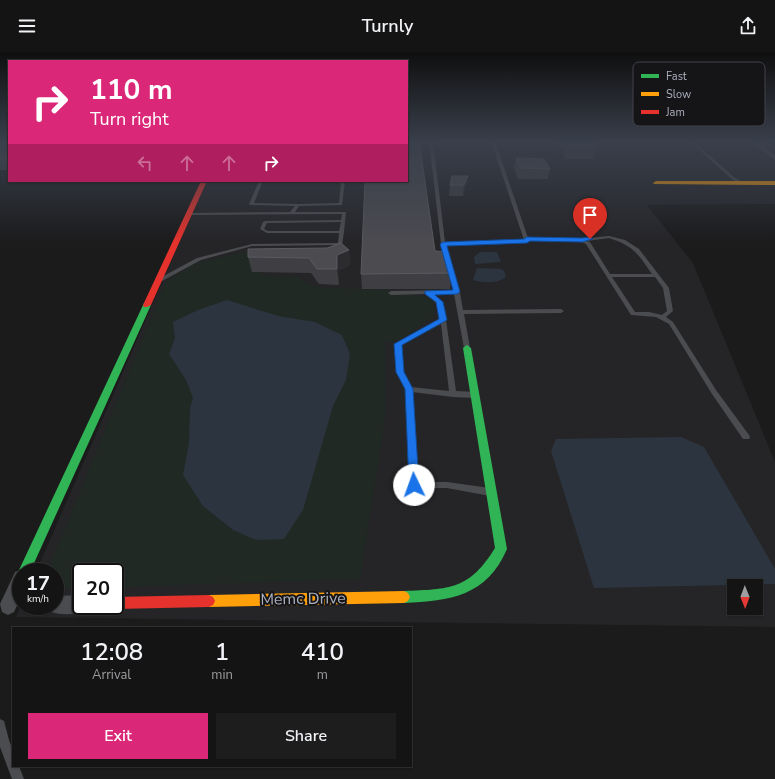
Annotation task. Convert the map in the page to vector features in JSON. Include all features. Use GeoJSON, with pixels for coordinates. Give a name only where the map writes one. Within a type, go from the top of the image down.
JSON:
{"type":"FeatureCollection","features":[{"type":"Feature","properties":{"kind":"street"},"geometry":{"type":"LineString","coordinates":[[28,563],[160,280],[204,182]]}},
{"type":"Feature","properties":{"kind":"street"},"geometry":{"type":"LineString","coordinates":[[656,183],[775,183]]}},
{"type":"Feature","properties":{"kind":"street","name":"Memc Drive"},"geometry":{"type":"LineString","coordinates":[[124,603],[434,596],[465,589],[485,573],[501,549],[467,348]]}},
{"type":"Feature","properties":{"kind":"lane"},"geometry":{"type":"LineString","coordinates":[[435,175],[443,244],[457,292],[467,348]]}},
{"type":"Feature","properties":{"kind":"lane"},"geometry":{"type":"LineString","coordinates":[[505,175],[527,239]]}},
{"type":"Feature","properties":{"kind":"lane"},"geometry":{"type":"LineString","coordinates":[[729,175],[742,183]]}},
{"type":"Feature","properties":{"kind":"lane"},"geometry":{"type":"LineString","coordinates":[[261,182],[251,204],[341,204],[343,182]]}},
{"type":"Feature","properties":{"kind":"lane"},"geometry":{"type":"LineString","coordinates":[[292,213],[298,204]]}},
{"type":"Feature","properties":{"kind":"lane"},"geometry":{"type":"LineString","coordinates":[[160,280],[199,259],[252,246],[340,244],[344,213],[189,214]]}},
{"type":"Feature","properties":{"kind":"lane"},"geometry":{"type":"LineString","coordinates":[[342,232],[266,232],[262,229],[265,222],[343,221]]}},
{"type":"Feature","properties":{"kind":"lane"},"geometry":{"type":"LineString","coordinates":[[443,244],[527,241],[527,239],[582,240],[609,237],[623,241],[637,250],[666,288],[670,311],[663,317]]}},
{"type":"Feature","properties":{"kind":"lane"},"geometry":{"type":"LineString","coordinates":[[582,240],[588,243],[634,314],[663,317],[671,323],[714,392],[746,437]]}},
{"type":"Feature","properties":{"kind":"lane"},"geometry":{"type":"LineString","coordinates":[[608,276],[655,274]]}},
{"type":"Feature","properties":{"kind":"lane"},"geometry":{"type":"LineString","coordinates":[[390,293],[457,292]]}},
{"type":"Feature","properties":{"kind":"lane"},"geometry":{"type":"LineString","coordinates":[[428,293],[439,302],[443,320],[453,394]]}},
{"type":"Feature","properties":{"kind":"lane"},"geometry":{"type":"LineString","coordinates":[[460,312],[560,311]]}},
{"type":"Feature","properties":{"kind":"lane"},"geometry":{"type":"LineString","coordinates":[[443,320],[398,344],[400,372],[409,389],[414,485],[447,485],[492,492]]}},
{"type":"Feature","properties":{"kind":"lane"},"geometry":{"type":"LineString","coordinates":[[409,389],[475,395]]}},
{"type":"Feature","properties":{"kind":"lane"},"geometry":{"type":"LineString","coordinates":[[0,725],[3,740],[12,763]]}},
{"type":"Feature","properties":{"kind":"lane"},"geometry":{"type":"LineString","coordinates":[[13,767],[18,779]]}},
{"type":"Feature","properties":{"kind":"shaded area"},"geometry":{"type":"Polygon","coordinates":[[[408,175],[775,175],[775,204],[647,205],[693,263],[775,462],[775,627],[16,617],[17,615],[64,615],[64,563],[40,563],[206,182],[408,182],[408,175]]]}},
{"type":"Feature","properties":{"kind":"shaded area"},"geometry":{"type":"Polygon","coordinates":[[[252,250],[262,275],[298,277],[314,287],[385,290],[432,298],[435,315],[400,340],[385,342],[385,420],[360,579],[124,587],[124,563],[72,563],[72,588],[64,588],[64,563],[51,563],[166,281],[199,262],[252,250]]]}},
{"type":"Feature","properties":{"kind":"shaded area"},"geometry":{"type":"Polygon","coordinates":[[[480,252],[497,252],[501,262],[475,264],[474,257],[480,252]]]}},
{"type":"Feature","properties":{"kind":"shaded area"},"geometry":{"type":"Polygon","coordinates":[[[477,268],[501,269],[504,271],[506,277],[499,281],[491,282],[473,280],[477,268]]]}},
{"type":"Feature","properties":{"kind":"shaded area"},"geometry":{"type":"Polygon","coordinates":[[[227,300],[278,316],[315,322],[342,335],[350,354],[346,380],[333,406],[303,510],[284,539],[256,540],[233,530],[203,506],[183,475],[189,443],[190,408],[193,398],[186,380],[169,354],[175,338],[173,322],[198,310],[227,300]]]}},
{"type":"Feature","properties":{"kind":"shaded area"},"geometry":{"type":"Polygon","coordinates":[[[681,437],[704,447],[775,569],[775,584],[763,584],[763,579],[727,579],[727,585],[594,588],[551,451],[556,439],[681,437]]]}},
{"type":"Feature","properties":{"kind":"building"},"geometry":{"type":"Polygon","coordinates":[[[408,175],[424,175],[435,251],[448,252],[452,266],[452,273],[361,274],[365,182],[408,182],[408,175]]]}},
{"type":"Feature","properties":{"kind":"building"},"geometry":{"type":"Polygon","coordinates":[[[452,176],[468,176],[464,185],[450,185],[452,176]]]}},
{"type":"Feature","properties":{"kind":"building"},"geometry":{"type":"Polygon","coordinates":[[[341,243],[349,250],[337,255],[337,269],[317,269],[309,258],[248,257],[248,249],[327,248],[341,243]]]}},
{"type":"Feature","properties":{"kind":"traffic: fast"},"geometry":{"type":"LineString","coordinates":[[28,563],[147,305]]}},
{"type":"Feature","properties":{"kind":"traffic: fast"},"geometry":{"type":"LineString","coordinates":[[404,597],[437,595],[468,586],[477,581],[485,573],[501,549],[467,348]]}},
{"type":"Feature","properties":{"kind":"traffic: slow"},"geometry":{"type":"LineString","coordinates":[[656,183],[775,183]]}},
{"type":"Feature","properties":{"kind":"traffic: slow"},"geometry":{"type":"LineString","coordinates":[[209,601],[404,597]]}},
{"type":"Feature","properties":{"kind":"traffic: jam"},"geometry":{"type":"LineString","coordinates":[[147,305],[204,182]]}},
{"type":"Feature","properties":{"kind":"traffic: jam"},"geometry":{"type":"LineString","coordinates":[[124,603],[209,601]]}},
{"type":"Feature","properties":{"kind":"route"},"geometry":{"type":"LineString","coordinates":[[414,485],[409,389],[400,372],[398,344],[443,320],[439,302],[428,293],[457,292],[443,244],[527,241],[527,239],[590,239]]}}]}
